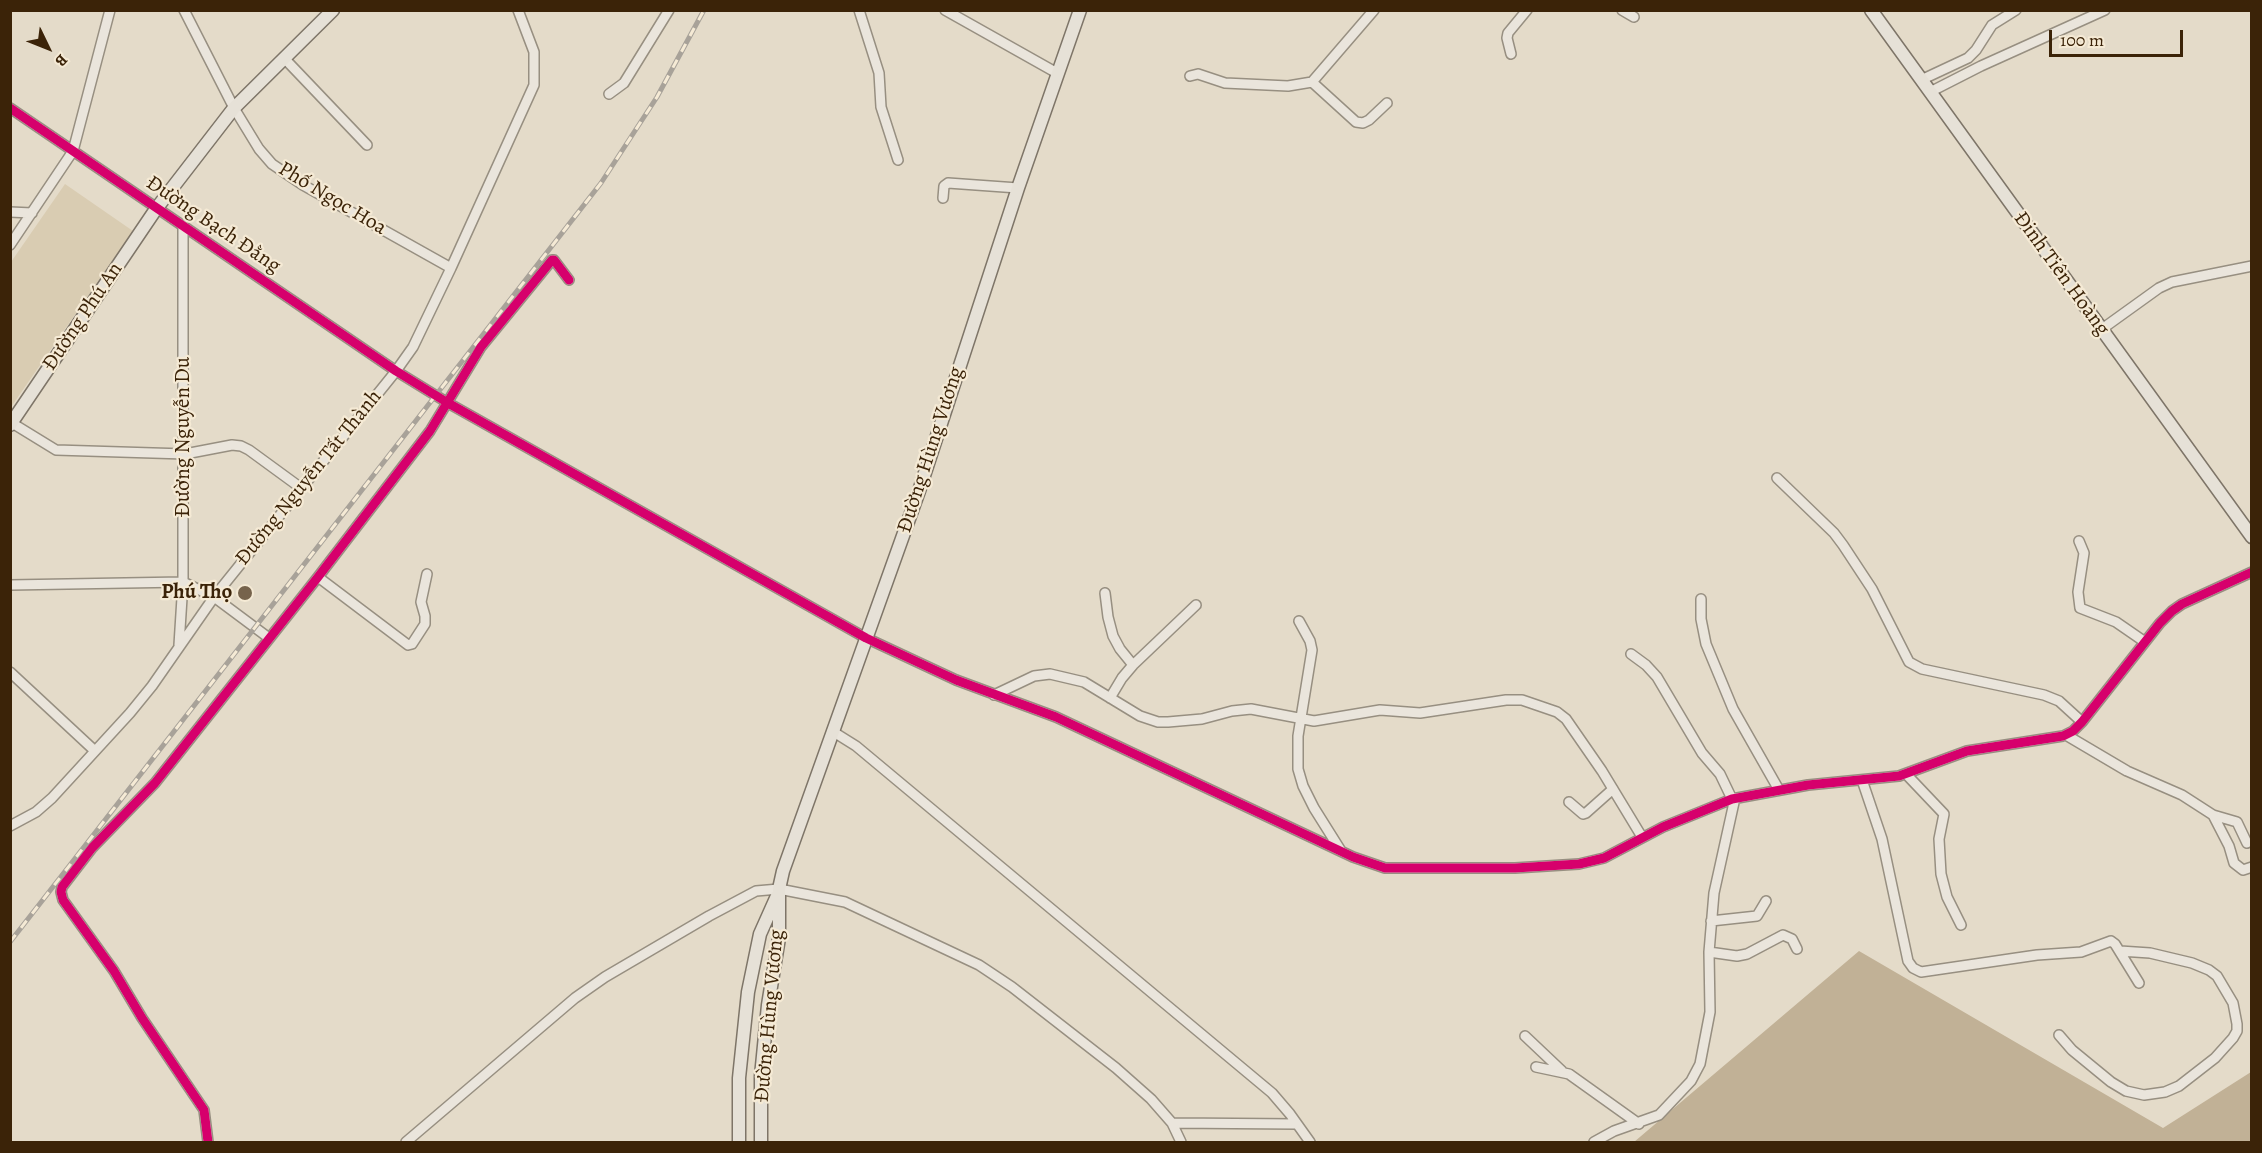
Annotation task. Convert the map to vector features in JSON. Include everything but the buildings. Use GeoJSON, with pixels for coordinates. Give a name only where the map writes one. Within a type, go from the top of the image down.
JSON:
{"type":"FeatureCollection","features":[{"type":"Feature","properties":{"kind":"main road","name":"Đường Hùng Vương"},"geometry":{"type":"LineString","coordinates":[[739,1143],[739,1078],[748,992],[760,934],[779,889],[804,807],[919,491],[1018,188],[1080,10]]}},
{"type":"Feature","properties":{"kind":"main road","name":"Đinh Tiên Hoàng"},"geometry":{"type":"LineString","coordinates":[[1871,10],[2252,537]]}},
{"type":"Feature","properties":{"kind":"main road"},"geometry":{"type":"LineString","coordinates":[[156,209],[234,108],[327,13]]}},
{"type":"Feature","properties":{"kind":"main road","name":"Đường Phú An"},"geometry":{"type":"LineString","coordinates":[[11,424],[156,209]]}},
{"type":"Feature","properties":{"kind":"main road","name":"Đường Hùng Vương"},"geometry":{"type":"LineString","coordinates":[[761,1143],[761,1076],[768,1005],[779,938],[779,889]]}},
{"type":"Feature","properties":{"kind":"street"},"geometry":{"type":"LineString","coordinates":[[10,245],[73,151],[110,10]]}},
{"type":"Feature","properties":{"kind":"street","name":"Phố Ngọc Hoa"},"geometry":{"type":"LineString","coordinates":[[184,10],[234,108],[259,149],[272,164],[285,174],[452,268]]}},
{"type":"Feature","properties":{"kind":"street","name":"Đường Nguyễn Tất Thành"},"geometry":{"type":"LineString","coordinates":[[10,826],[44,805],[152,686],[214,597],[396,371],[413,346],[452,268],[534,85],[534,52],[518,10]]}},
{"type":"Feature","properties":{"kind":"street"},"geometry":{"type":"LineString","coordinates":[[609,94],[624,83],[669,10]]}},
{"type":"Feature","properties":{"kind":"street"},"geometry":{"type":"LineString","coordinates":[[859,10],[879,73],[881,107],[898,160]]}},
{"type":"Feature","properties":{"kind":"street"},"geometry":{"type":"LineString","coordinates":[[945,10],[1057,73]]}},
{"type":"Feature","properties":{"kind":"street"},"geometry":{"type":"LineString","coordinates":[[1190,76],[1198,74],[1225,83],[1288,86],[1312,82],[1374,10]]}},
{"type":"Feature","properties":{"kind":"street"},"geometry":{"type":"LineString","coordinates":[[1510,54],[1508,33],[1527,10]]}},
{"type":"Feature","properties":{"kind":"street"},"geometry":{"type":"LineString","coordinates":[[1622,10],[1634,17]]}},
{"type":"Feature","properties":{"kind":"street"},"geometry":{"type":"LineString","coordinates":[[1921,80],[1968,58],[1976,50],[1992,24],[2016,10]]}},
{"type":"Feature","properties":{"kind":"street"},"geometry":{"type":"LineString","coordinates":[[1929,92],[2105,10]]}},
{"type":"Feature","properties":{"kind":"street"},"geometry":{"type":"LineString","coordinates":[[284,58],[367,145]]}},
{"type":"Feature","properties":{"kind":"street"},"geometry":{"type":"LineString","coordinates":[[1312,82],[1356,122],[1363,123],[1369,120],[1387,103]]}},
{"type":"Feature","properties":{"kind":"street","name":"Đường Bạch Đằng"},"geometry":{"type":"LineString","coordinates":[[10,108],[396,371],[448,403],[866,638],[948,676],[1056,717],[1370,863],[1391,868],[1515,868],[1593,862],[1663,826],[1733,798],[1906,774],[1967,751],[2066,735]]}},
{"type":"Feature","properties":{"kind":"street"},"geometry":{"type":"LineString","coordinates":[[943,198],[944,186],[948,183],[1018,188]]}},
{"type":"Feature","properties":{"kind":"street"},"geometry":{"type":"LineString","coordinates":[[10,212],[32,213]]}},
{"type":"Feature","properties":{"kind":"street","name":"Đường Nguyễn Du"},"geometry":{"type":"LineString","coordinates":[[179,647],[183,582],[183,227]]}},
{"type":"Feature","properties":{"kind":"street"},"geometry":{"type":"LineString","coordinates":[[208,1143],[205,1114],[201,1104],[142,1018],[114,971],[63,900],[61,892],[65,881],[92,848],[153,785],[318,577],[428,434],[482,347],[552,260],[569,280]]}},
{"type":"Feature","properties":{"kind":"street"},"geometry":{"type":"LineString","coordinates":[[2102,329],[2159,288],[2172,282],[2252,266]]}},
{"type":"Feature","properties":{"kind":"street"},"geometry":{"type":"LineString","coordinates":[[11,424],[56,450],[184,454],[232,444],[249,450],[301,488]]}},
{"type":"Feature","properties":{"kind":"street"},"geometry":{"type":"LineString","coordinates":[[1777,478],[1834,533],[1843,545],[1872,589],[1909,662],[1922,669],[2044,695],[2059,701],[2082,722]]}},
{"type":"Feature","properties":{"kind":"street"},"geometry":{"type":"LineString","coordinates":[[2079,541],[2084,553],[2078,592],[2080,608],[2116,622],[2145,642]]}},
{"type":"Feature","properties":{"kind":"street"},"geometry":{"type":"LineString","coordinates":[[2247,843],[2237,822],[2213,815],[2182,795],[2127,771],[2066,735],[2082,722],[2160,622],[2182,604],[2252,572]]}},
{"type":"Feature","properties":{"kind":"street"},"geometry":{"type":"LineString","coordinates":[[318,577],[408,645],[412,644],[425,624],[426,616],[421,602],[427,574]]}},
{"type":"Feature","properties":{"kind":"street"},"geometry":{"type":"LineString","coordinates":[[10,585],[183,582],[214,597],[269,638]]}},
{"type":"Feature","properties":{"kind":"street"},"geometry":{"type":"LineString","coordinates":[[1105,593],[1113,636],[1133,665]]}},
{"type":"Feature","properties":{"kind":"street"},"geometry":{"type":"LineString","coordinates":[[1701,598],[1701,619],[1707,644],[1733,709],[1779,790]]}},
{"type":"Feature","properties":{"kind":"street"},"geometry":{"type":"LineString","coordinates":[[1110,698],[1133,665],[1196,605]]}},
{"type":"Feature","properties":{"kind":"street"},"geometry":{"type":"LineString","coordinates":[[1299,621],[1312,645],[1296,756],[1303,786],[1341,851]]}},
{"type":"Feature","properties":{"kind":"street"},"geometry":{"type":"LineString","coordinates":[[1594,1142],[1614,1131],[1652,1119],[1666,1110],[1691,1081],[1700,1064],[1710,1012],[1709,952],[1714,893],[1733,798],[1720,774],[1701,753],[1657,677],[1646,664],[1631,654]]}},
{"type":"Feature","properties":{"kind":"street"},"geometry":{"type":"LineString","coordinates":[[10,672],[95,751]]}},
{"type":"Feature","properties":{"kind":"street"},"geometry":{"type":"LineString","coordinates":[[994,695],[1034,676],[1050,674],[1079,680],[1140,716],[1158,722],[1202,719],[1232,711],[1251,709],[1300,719],[1323,720],[1380,710],[1420,713],[1506,700],[1522,700],[1561,715],[1613,789],[1642,837]]}},
{"type":"Feature","properties":{"kind":"street"},"geometry":{"type":"LineString","coordinates":[[832,731],[856,746],[1272,1093],[1310,1143]]}},
{"type":"Feature","properties":{"kind":"street"},"geometry":{"type":"LineString","coordinates":[[1906,774],[1944,814],[1939,839],[1941,874],[1947,897],[1961,925]]}},
{"type":"Feature","properties":{"kind":"street"},"geometry":{"type":"LineString","coordinates":[[1862,780],[1882,839],[1908,961],[1917,971],[2037,955],[2081,952],[2110,941],[2120,951],[2139,983]]}},
{"type":"Feature","properties":{"kind":"street"},"geometry":{"type":"LineString","coordinates":[[1569,802],[1583,814],[1613,789]]}},
{"type":"Feature","properties":{"kind":"street"},"geometry":{"type":"LineString","coordinates":[[2213,815],[2229,846],[2234,863],[2243,870],[2252,867]]}},
{"type":"Feature","properties":{"kind":"street"},"geometry":{"type":"LineString","coordinates":[[406,1143],[575,998],[605,977],[756,891],[779,889],[845,902],[979,965],[1012,987],[1116,1068],[1151,1099],[1172,1123],[1181,1143]]}},
{"type":"Feature","properties":{"kind":"street"},"geometry":{"type":"LineString","coordinates":[[1711,921],[1756,916],[1766,901]]}},
{"type":"Feature","properties":{"kind":"street"},"geometry":{"type":"LineString","coordinates":[[1709,952],[1737,956],[1783,935],[1792,939],[1797,949]]}},
{"type":"Feature","properties":{"kind":"street"},"geometry":{"type":"LineString","coordinates":[[2060,1035],[2072,1050],[2111,1082],[2126,1091],[2144,1095],[2165,1092],[2179,1086],[2215,1058],[2233,1038],[2237,1024],[2233,1003],[2217,976],[2192,963],[2150,953],[2120,951]]}},
{"type":"Feature","properties":{"kind":"street"},"geometry":{"type":"LineString","coordinates":[[1525,1035],[1562,1071],[1579,1080],[1639,1124]]}},
{"type":"Feature","properties":{"kind":"street"},"geometry":{"type":"LineString","coordinates":[[1536,1067],[1562,1071]]}},
{"type":"Feature","properties":{"kind":"street"},"geometry":{"type":"LineString","coordinates":[[1172,1123],[1297,1124]]}},
{"type":"Feature","properties":{"kind":"shaded area"},"geometry":{"type":"Polygon","coordinates":[[[65,184],[133,231],[11,407],[11,262],[65,184]]]}},
{"type":"Feature","properties":{"kind":"shaded area"},"geometry":{"type":"Polygon","coordinates":[[[1859,951],[2163,1128],[2251,1072],[2251,1142],[1634,1142],[1859,951]]]}},
{"type":"Feature","properties":{"kind":"railway"},"geometry":{"type":"LineString","coordinates":[[10,942],[601,183],[657,97],[704,10]]}},
{"type":"Feature","properties":{"kind":"cycle path"},"geometry":{"type":"LineString","coordinates":[[10,108],[396,371],[448,403],[866,638],[956,680],[1056,717],[1353,857],[1385,868],[1515,868],[1579,864],[1604,858],[1663,827],[1732,799],[1808,785],[1899,776],[1967,751],[2063,736],[2073,731],[2082,722],[2172,611],[2182,604],[2252,572]]}},
{"type":"Feature","properties":{"kind":"cycle path"},"geometry":{"type":"LineString","coordinates":[[208,1142],[204,1110],[142,1018],[114,971],[63,900],[62,887],[92,848],[155,783],[318,577],[430,431],[481,347],[552,260],[569,280]]}},
{"type":"Feature","properties":{"kind":"place","name":"Phú Thọ"},"geometry":{"type":"Point","coordinates":[245,593]}}]}
